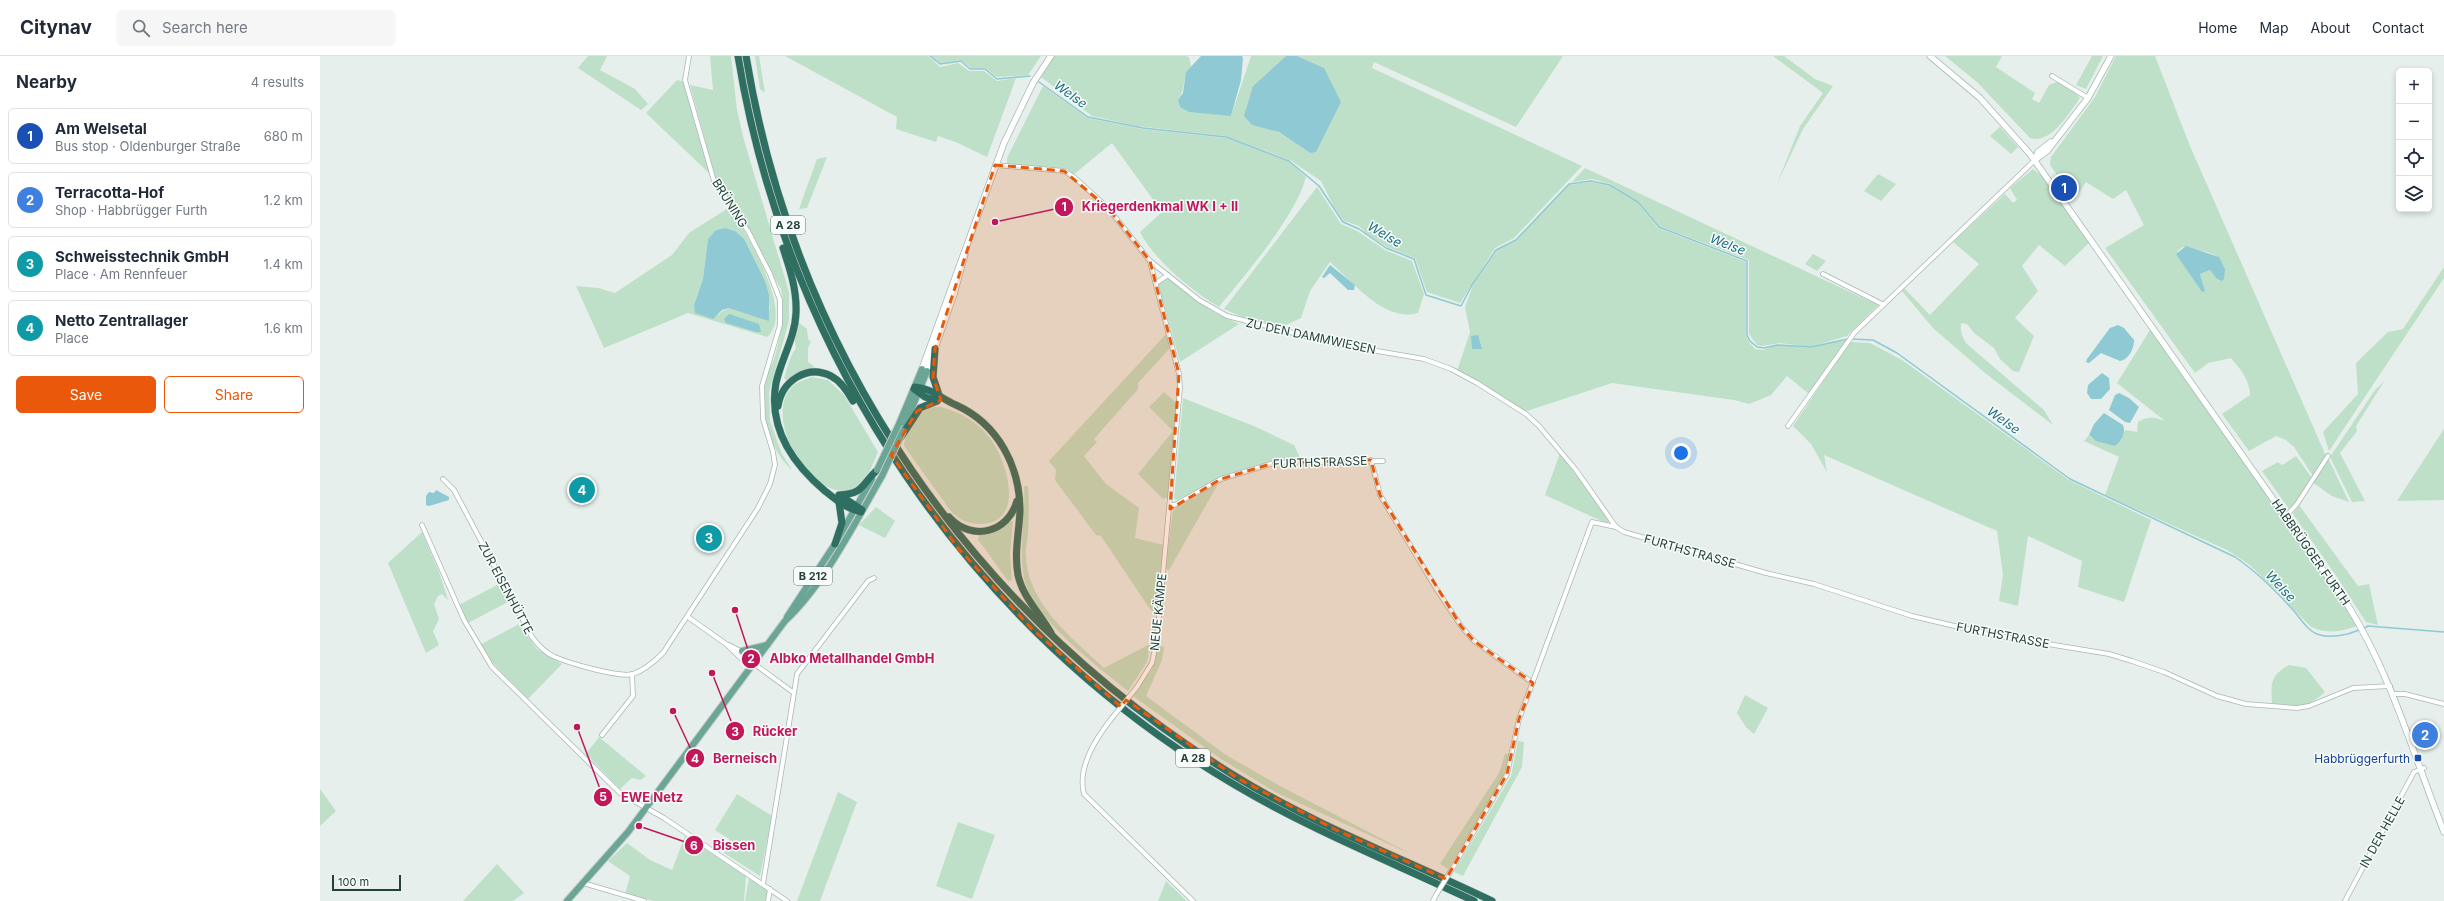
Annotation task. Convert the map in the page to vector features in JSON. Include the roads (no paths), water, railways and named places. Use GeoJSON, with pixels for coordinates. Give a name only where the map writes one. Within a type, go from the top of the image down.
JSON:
{"type":"FeatureCollection","features":[{"type":"Feature","properties":{"kind":"highway","name":"A 28"},"geometry":{"type":"LineString","coordinates":[[738,56],[759,158],[782,232],[818,322],[866,415],[910,485],[981,574],[1056,652],[1128,713],[1200,764],[1268,804],[1332,836],[1474,901]]}},
{"type":"Feature","properties":{"kind":"highway","name":"A 28"},"geometry":{"type":"LineString","coordinates":[[746,56],[768,158],[791,236],[828,325],[866,397],[926,491],[987,569],[1054,638],[1135,708],[1238,778],[1330,826],[1492,901]]}},
{"type":"Feature","properties":{"kind":"highway"},"geometry":{"type":"LineString","coordinates":[[782,232],[780,242],[793,283],[796,314],[791,338],[776,382],[775,408],[778,422],[790,454],[807,475],[825,491],[859,510]]}},
{"type":"Feature","properties":{"kind":"highway"},"geometry":{"type":"LineString","coordinates":[[935,349],[933,377],[938,398]]}},
{"type":"Feature","properties":{"kind":"highway"},"geometry":{"type":"LineString","coordinates":[[778,422],[779,402],[783,390],[794,379],[812,372],[822,373],[838,381],[858,410],[866,415]]}},
{"type":"Feature","properties":{"kind":"highway"},"geometry":{"type":"LineString","coordinates":[[917,389],[951,403],[980,420],[997,437],[1013,468],[1019,495],[1020,512],[1016,546],[1019,576],[1029,602],[1054,638]]}},
{"type":"Feature","properties":{"kind":"highway"},"geometry":{"type":"LineString","coordinates":[[902,434],[917,411],[938,398]]}},
{"type":"Feature","properties":{"kind":"highway"},"geometry":{"type":"LineString","coordinates":[[839,498],[862,489],[879,473]]}},
{"type":"Feature","properties":{"kind":"highway"},"geometry":{"type":"LineString","coordinates":[[926,491],[932,494],[957,524],[965,529],[983,532],[996,529],[1008,520],[1015,510],[1019,495]]}},
{"type":"Feature","properties":{"kind":"highway"},"geometry":{"type":"LineString","coordinates":[[835,544],[842,523],[839,498]]}},
{"type":"Feature","properties":{"kind":"main road","name":"B 212"},"geometry":{"type":"LineString","coordinates":[[785,620],[796,610],[823,573],[902,434],[924,370]]}},
{"type":"Feature","properties":{"kind":"main road","name":"B 212"},"geometry":{"type":"LineString","coordinates":[[879,473],[899,424],[917,389]]}},
{"type":"Feature","properties":{"kind":"main road","name":"B 212"},"geometry":{"type":"LineString","coordinates":[[567,901],[584,883],[646,808],[767,646],[859,510]]}},
{"type":"Feature","properties":{"kind":"main road"},"geometry":{"type":"LineString","coordinates":[[742,651],[767,646]]}},
{"type":"Feature","properties":{"kind":"street","name":"BRÜNING"},"geometry":{"type":"LineString","coordinates":[[688,617],[758,508],[773,475],[773,452],[763,419],[762,386],[774,346],[781,313],[778,293],[748,231],[714,181],[685,80],[689,56]]}},
{"type":"Feature","properties":{"kind":"street"},"geometry":{"type":"LineString","coordinates":[[924,370],[995,164],[1030,89],[1051,56]]}},
{"type":"Feature","properties":{"kind":"street","name":"HABBRÜGGER FURTH"},"geometry":{"type":"LineString","coordinates":[[1930,56],[1980,98],[2035,160],[2133,297],[2360,625],[2391,686],[2444,832]]}},
{"type":"Feature","properties":{"kind":"street"},"geometry":{"type":"LineString","coordinates":[[1788,426],[1847,342],[1882,304],[2035,160],[2047,151],[2053,141],[2088,98],[2111,56]]}},
{"type":"Feature","properties":{"kind":"street"},"geometry":{"type":"LineString","coordinates":[[2052,76],[2088,98]]}},
{"type":"Feature","properties":{"kind":"street","name":"ZU DEN DAMMWIESEN"},"geometry":{"type":"LineString","coordinates":[[995,164],[1064,171],[1108,208],[1150,261],[1199,300],[1217,311],[1239,321],[1336,344],[1424,359],[1451,369],[1477,383],[1526,414],[1539,426],[1576,470],[1616,527]]}},
{"type":"Feature","properties":{"kind":"street"},"geometry":{"type":"LineString","coordinates":[[924,370],[935,349],[954,294],[966,246]]}},
{"type":"Feature","properties":{"kind":"street","name":"NEUE KÄMPE"},"geometry":{"type":"LineString","coordinates":[[1150,261],[1179,374],[1180,398],[1154,652],[1149,668],[1098,738],[1084,769],[1082,786],[1084,794],[1193,901]]}},
{"type":"Feature","properties":{"kind":"street"},"geometry":{"type":"LineString","coordinates":[[1823,274],[1882,304]]}},
{"type":"Feature","properties":{"kind":"street"},"geometry":{"type":"LineString","coordinates":[[1156,283],[1168,275]]}},
{"type":"Feature","properties":{"kind":"street"},"geometry":{"type":"LineString","coordinates":[[2286,516],[2297,504],[2328,456]]}},
{"type":"Feature","properties":{"kind":"street"},"geometry":{"type":"LineString","coordinates":[[1371,460],[1376,485],[1380,495],[1437,590],[1461,626],[1474,640],[1533,683],[1519,719],[1507,774],[1433,901]]}},
{"type":"Feature","properties":{"kind":"street","name":"FURTHSTRASSE"},"geometry":{"type":"LineString","coordinates":[[1170,505],[1175,505],[1221,479],[1274,463],[1383,460]]}},
{"type":"Feature","properties":{"kind":"street","name":"ZUR EISENHÜTTE"},"geometry":{"type":"LineString","coordinates":[[443,479],[454,490],[532,637],[540,648],[555,657],[606,672],[632,674]]}},
{"type":"Feature","properties":{"kind":"street","name":"FURTHSTRASSE"},"geometry":{"type":"LineString","coordinates":[[1533,683],[1592,522],[1616,527],[1624,532],[1721,560],[1827,588],[1912,616],[1993,635],[2109,654],[2164,672],[2217,696],[2246,704],[2297,708],[2309,706],[2353,688],[2391,686]]}},
{"type":"Feature","properties":{"kind":"street"},"geometry":{"type":"LineString","coordinates":[[422,525],[464,620],[486,659],[620,793],[646,808],[770,888],[787,901]]}},
{"type":"Feature","properties":{"kind":"street"},"geometry":{"type":"LineString","coordinates":[[763,884],[797,674],[868,581],[874,578]]}},
{"type":"Feature","properties":{"kind":"street"},"geometry":{"type":"LineString","coordinates":[[602,735],[633,696],[632,674],[646,668],[663,653],[688,617],[726,644],[745,662],[753,663]]}},
{"type":"Feature","properties":{"kind":"street"},"geometry":{"type":"LineString","coordinates":[[726,644],[749,656],[753,663],[794,693]]}},
{"type":"Feature","properties":{"kind":"street"},"geometry":{"type":"LineString","coordinates":[[2394,694],[2405,694],[2444,704]]}},
{"type":"Feature","properties":{"kind":"street","name":"IN DER HELLE"},"geometry":{"type":"LineString","coordinates":[[2345,901],[2414,772],[2422,769]]}},
{"type":"Feature","properties":{"kind":"street"},"geometry":{"type":"LineString","coordinates":[[584,883],[644,901]]}},
{"type":"Feature","properties":{"kind":"street"},"geometry":{"type":"LineString","coordinates":[[768,901],[770,888]]}},
{"type":"Feature","properties":{"kind":"water"},"geometry":{"type":"Polygon","coordinates":[[[1201,56],[1242,56],[1243,58],[1241,80],[1231,116],[1189,112],[1180,107],[1178,100],[1183,93],[1186,72],[1201,56]]]}},
{"type":"Feature","properties":{"kind":"water"},"geometry":{"type":"Polygon","coordinates":[[[1286,56],[1297,56],[1324,68],[1341,102],[1316,152],[1310,153],[1279,132],[1252,125],[1244,116],[1253,86],[1286,56]]]}},
{"type":"Feature","properties":{"kind":"water"},"geometry":{"type":"Polygon","coordinates":[[[725,228],[735,231],[744,239],[765,281],[769,295],[769,321],[729,308],[722,310],[713,319],[695,313],[694,305],[703,279],[708,239],[716,230],[725,228]]]}},
{"type":"Feature","properties":{"kind":"water"},"geometry":{"type":"Polygon","coordinates":[[[2186,246],[2219,257],[2225,269],[2224,279],[2222,281],[2217,279],[2210,270],[2200,274],[2205,291],[2202,292],[2176,254],[2186,246]]]}},
{"type":"Feature","properties":{"kind":"water"},"geometry":{"type":"Polygon","coordinates":[[[1330,265],[1355,285],[1354,290],[1348,290],[1330,273],[1324,278],[1322,277],[1330,265]]]}},
{"type":"Feature","properties":{"kind":"water"},"geometry":{"type":"Polygon","coordinates":[[[729,314],[759,324],[761,332],[756,332],[726,323],[724,319],[729,314]]]}},
{"type":"Feature","properties":{"kind":"water"},"geometry":{"type":"Polygon","coordinates":[[[2118,325],[2124,328],[2134,340],[2132,350],[2128,356],[2120,361],[2101,353],[2089,363],[2086,362],[2110,328],[2118,325]]]}},
{"type":"Feature","properties":{"kind":"water"},"geometry":{"type":"Polygon","coordinates":[[[1478,335],[1482,349],[1472,349],[1471,336],[1478,335]]]}},
{"type":"Feature","properties":{"kind":"water"},"geometry":{"type":"Polygon","coordinates":[[[2102,373],[2109,378],[2110,389],[2101,399],[2091,399],[2087,393],[2088,385],[2102,373]]]}},
{"type":"Feature","properties":{"kind":"water"},"geometry":{"type":"Polygon","coordinates":[[[2119,393],[2129,398],[2139,407],[2130,423],[2125,422],[2109,410],[2115,395],[2119,393]]]}},
{"type":"Feature","properties":{"kind":"water"},"geometry":{"type":"Polygon","coordinates":[[[2104,413],[2123,425],[2123,437],[2115,446],[2096,441],[2089,435],[2094,424],[2104,413]]]}},
{"type":"Feature","properties":{"kind":"water"},"geometry":{"type":"Polygon","coordinates":[[[436,490],[449,497],[449,500],[429,506],[426,505],[426,496],[429,492],[434,493],[436,490]]]}},
{"type":"Feature","properties":{"kind":"waterway","name":"Welse"},"geometry":{"type":"LineString","coordinates":[[930,56],[940,64],[961,61],[970,69],[985,69],[997,79],[1030,76]]}},
{"type":"Feature","properties":{"kind":"waterway","name":"Welse"},"geometry":{"type":"LineString","coordinates":[[1039,82],[1088,117],[1143,128],[1226,137],[1289,161],[1319,186],[1343,222],[1359,229],[1386,248],[1414,259],[1426,295],[1461,306],[1472,285],[1496,250],[1516,240],[1569,184],[1591,181],[1610,185],[1638,202],[1659,227],[1747,261],[1747,335],[1750,341],[1757,347],[1764,348],[1777,345],[1811,347],[1848,339]]}},
{"type":"Feature","properties":{"kind":"waterway","name":"Welse"},"geometry":{"type":"LineString","coordinates":[[1851,339],[1873,340],[1897,353],[2070,479],[2235,557],[2266,582],[2312,631],[2320,635],[2335,636],[2345,635],[2359,630]]}},
{"type":"Feature","properties":{"kind":"waterway","name":"Welse"},"geometry":{"type":"LineString","coordinates":[[2363,629],[2368,626],[2444,632]]}},
{"type":"Feature","properties":{"kind":"place","name":"Am Welsetal"},"geometry":{"type":"Point","coordinates":[2064,188]}},
{"type":"Feature","properties":{"kind":"place","name":"Kriegerdenkmal WK I + II"},"geometry":{"type":"Point","coordinates":[995,222]}},
{"type":"Feature","properties":{"kind":"place","name":"Netto Zentrallager"},"geometry":{"type":"Point","coordinates":[582,490]}},
{"type":"Feature","properties":{"kind":"place","name":"Schweisstechnik GmbH"},"geometry":{"type":"Point","coordinates":[709,538]}},
{"type":"Feature","properties":{"kind":"place","name":"Albko Metallhandel GmbH"},"geometry":{"type":"Point","coordinates":[735,610]}},
{"type":"Feature","properties":{"kind":"place","name":"Rücker"},"geometry":{"type":"Point","coordinates":[712,673]}},
{"type":"Feature","properties":{"kind":"place","name":"Berneisch"},"geometry":{"type":"Point","coordinates":[673,711]}},
{"type":"Feature","properties":{"kind":"place","name":"EWE Netz"},"geometry":{"type":"Point","coordinates":[577,727]}},
{"type":"Feature","properties":{"kind":"place","name":"Terracotta-Hof"},"geometry":{"type":"Point","coordinates":[2425,735]}},
{"type":"Feature","properties":{"kind":"place","name":"Habbrüggerfurth"},"geometry":{"type":"Point","coordinates":[2418,758]}},
{"type":"Feature","properties":{"kind":"place","name":"Bissen"},"geometry":{"type":"Point","coordinates":[639,826]}}]}
